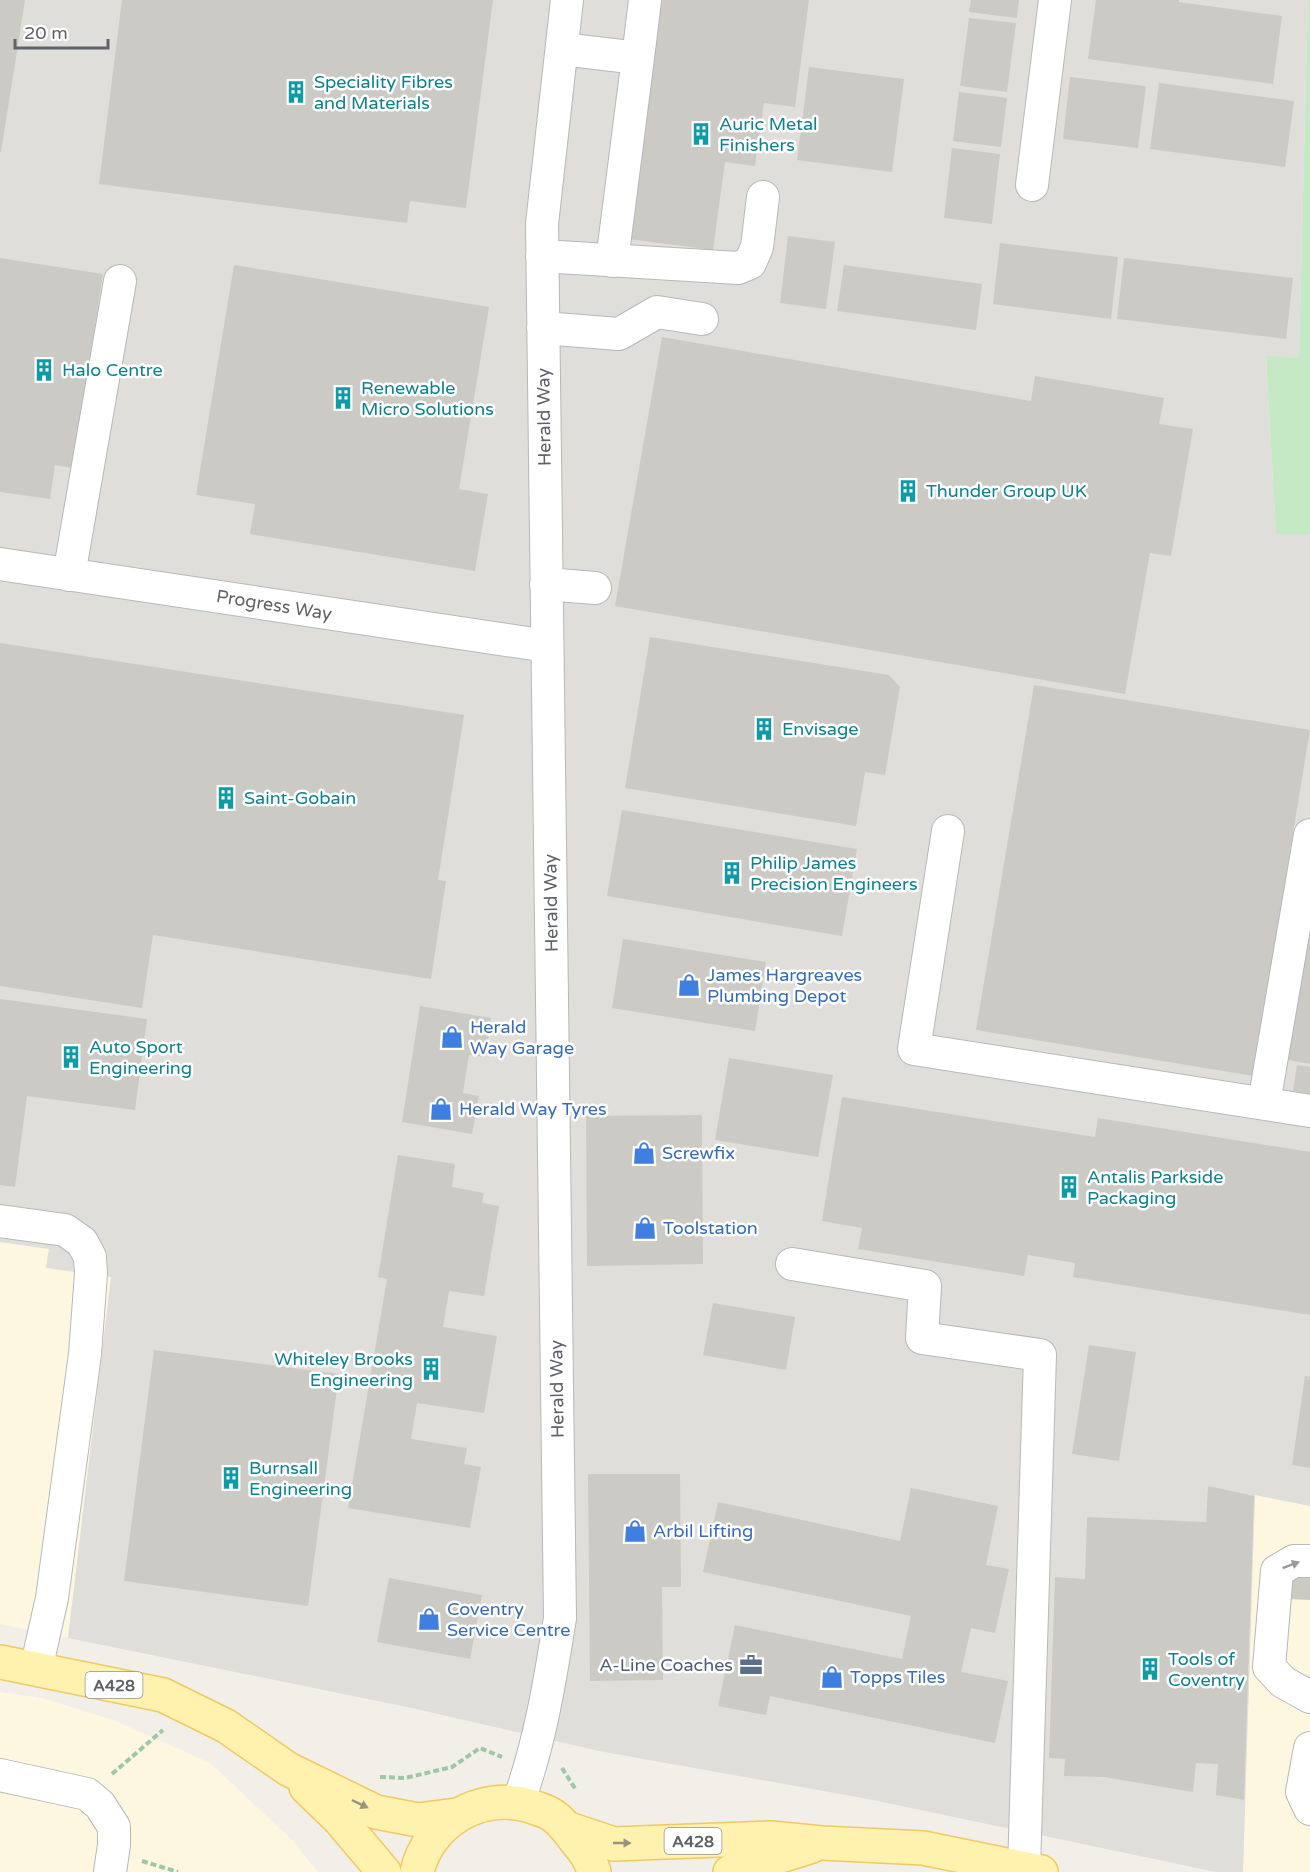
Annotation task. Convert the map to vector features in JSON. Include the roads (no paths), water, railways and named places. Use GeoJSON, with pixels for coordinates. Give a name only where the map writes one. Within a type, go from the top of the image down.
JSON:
{"type":"FeatureCollection","features":[{"type":"Feature","properties":{"kind":"main road","name":"A428"},"geometry":{"type":"LineString","coordinates":[[0,1662],[163,1695],[226,1726],[288,1769],[376,1812],[418,1820],[456,1815],[493,1803],[518,1803],[555,1816],[566,1828],[614,1844],[771,1838],[923,1848],[1033,1870]]}},
{"type":"Feature","properties":{"kind":"main road","name":"A428"},"geometry":{"type":"LineString","coordinates":[[288,1769],[340,1820],[384,1872]]}},
{"type":"Feature","properties":{"kind":"main road"},"geometry":{"type":"LineString","coordinates":[[417,1872],[423,1853],[433,1836],[456,1815]]}},
{"type":"Feature","properties":{"kind":"main road"},"geometry":{"type":"LineString","coordinates":[[566,1828],[590,1858],[594,1872]]}},
{"type":"Feature","properties":{"kind":"main road","name":"A428"},"geometry":{"type":"LineString","coordinates":[[730,1872],[822,1843]]}},
{"type":"Feature","properties":{"kind":"street","name":"Herald Way"},"geometry":{"type":"LineString","coordinates":[[518,1803],[532,1766],[560,1618],[542,224],[567,0]]}},
{"type":"Feature","properties":{"kind":"street"},"geometry":{"type":"LineString","coordinates":[[612,261],[645,0]]}},
{"type":"Feature","properties":{"kind":"street"},"geometry":{"type":"LineString","coordinates":[[1032,185],[1055,0]]}},
{"type":"Feature","properties":{"kind":"street"},"geometry":{"type":"LineString","coordinates":[[562,49],[638,58]]}},
{"type":"Feature","properties":{"kind":"street"},"geometry":{"type":"LineString","coordinates":[[542,256],[738,268],[750,263],[757,247],[763,197]]}},
{"type":"Feature","properties":{"kind":"street"},"geometry":{"type":"LineString","coordinates":[[69,575],[120,281]]}},
{"type":"Feature","properties":{"kind":"street"},"geometry":{"type":"LineString","coordinates":[[543,328],[619,334],[657,312],[702,319]]}},
{"type":"Feature","properties":{"kind":"street","name":"Progress Way"},"geometry":{"type":"LineString","coordinates":[[0,564],[547,646]]}},
{"type":"Feature","properties":{"kind":"street"},"geometry":{"type":"LineString","coordinates":[[546,584],[595,588]]}},
{"type":"Feature","properties":{"kind":"street"},"geometry":{"type":"LineString","coordinates":[[948,831],[914,1049],[1310,1110]]}},
{"type":"Feature","properties":{"kind":"street"},"geometry":{"type":"LineString","coordinates":[[1264,1103],[1310,835]]}},
{"type":"Feature","properties":{"kind":"street"},"geometry":{"type":"LineString","coordinates":[[0,1221],[65,1230],[82,1242],[90,1257],[92,1274],[83,1365],[52,1598],[36,1669]]}},
{"type":"Feature","properties":{"kind":"street"},"geometry":{"type":"LineString","coordinates":[[792,1263],[925,1286],[922,1338],[1040,1355],[1033,1870]]}},
{"type":"Feature","properties":{"kind":"street"},"geometry":{"type":"LineString","coordinates":[[1310,1561],[1294,1561],[1277,1571],[1275,1592],[1291,1633],[1283,1683],[1310,1697]]}},
{"type":"Feature","properties":{"kind":"street"},"geometry":{"type":"LineString","coordinates":[[1310,1748],[1302,1792],[1310,1809]]}},
{"type":"Feature","properties":{"kind":"street"},"geometry":{"type":"LineString","coordinates":[[0,1775],[87,1794],[100,1805],[114,1827],[110,1872]]}},
{"type":"Feature","properties":{"kind":"place","name":"Speciality Fibres and Materials"},"geometry":{"type":"Point","coordinates":[296,92]}},
{"type":"Feature","properties":{"kind":"place","name":"Auric Metal Finishers"},"geometry":{"type":"Point","coordinates":[701,134]}},
{"type":"Feature","properties":{"kind":"place","name":"Halo Centre"},"geometry":{"type":"Point","coordinates":[44,370]}},
{"type":"Feature","properties":{"kind":"place","name":"Renewable Micro Solutions"},"geometry":{"type":"Point","coordinates":[343,398]}},
{"type":"Feature","properties":{"kind":"place","name":"Thunder Group UK"},"geometry":{"type":"Point","coordinates":[908,491]}},
{"type":"Feature","properties":{"kind":"place","name":"Envisage"},"geometry":{"type":"Point","coordinates":[764,729]}},
{"type":"Feature","properties":{"kind":"place","name":"Saint-Gobain"},"geometry":{"type":"Point","coordinates":[226,798]}},
{"type":"Feature","properties":{"kind":"place","name":"Philip James Precision Engineers"},"geometry":{"type":"Point","coordinates":[732,873]}},
{"type":"Feature","properties":{"kind":"place","name":"James Hargreaves Plumbing Depot"},"geometry":{"type":"Point","coordinates":[689,985]}},
{"type":"Feature","properties":{"kind":"place","name":"Herald Way Garage"},"geometry":{"type":"Point","coordinates":[452,1037]}},
{"type":"Feature","properties":{"kind":"place","name":"Auto Sport Engineering"},"geometry":{"type":"Point","coordinates":[71,1057]}},
{"type":"Feature","properties":{"kind":"place","name":"Herald Way Tyres"},"geometry":{"type":"Point","coordinates":[441,1109]}},
{"type":"Feature","properties":{"kind":"place","name":"Screwfix"},"geometry":{"type":"Point","coordinates":[644,1153]}},
{"type":"Feature","properties":{"kind":"place","name":"Antalis Parkside Packaging"},"geometry":{"type":"Point","coordinates":[1069,1187]}},
{"type":"Feature","properties":{"kind":"place","name":"Toolstation"},"geometry":{"type":"Point","coordinates":[645,1228]}},
{"type":"Feature","properties":{"kind":"place","name":"Whiteley Brooks Engineering"},"geometry":{"type":"Point","coordinates":[431,1369]}},
{"type":"Feature","properties":{"kind":"place","name":"Burnsall Engineering"},"geometry":{"type":"Point","coordinates":[231,1478]}},
{"type":"Feature","properties":{"kind":"place","name":"Arbil Lifting"},"geometry":{"type":"Point","coordinates":[635,1531]}},
{"type":"Feature","properties":{"kind":"place","name":"Coventry Service Centre"},"geometry":{"type":"Point","coordinates":[429,1619]}},
{"type":"Feature","properties":{"kind":"place","name":"A-Line Coaches"},"geometry":{"type":"Point","coordinates":[751,1665]}},
{"type":"Feature","properties":{"kind":"place","name":"Tools of Coventry"},"geometry":{"type":"Point","coordinates":[1150,1669]}},
{"type":"Feature","properties":{"kind":"place","name":"Topps Tiles"},"geometry":{"type":"Point","coordinates":[832,1677]}}]}
